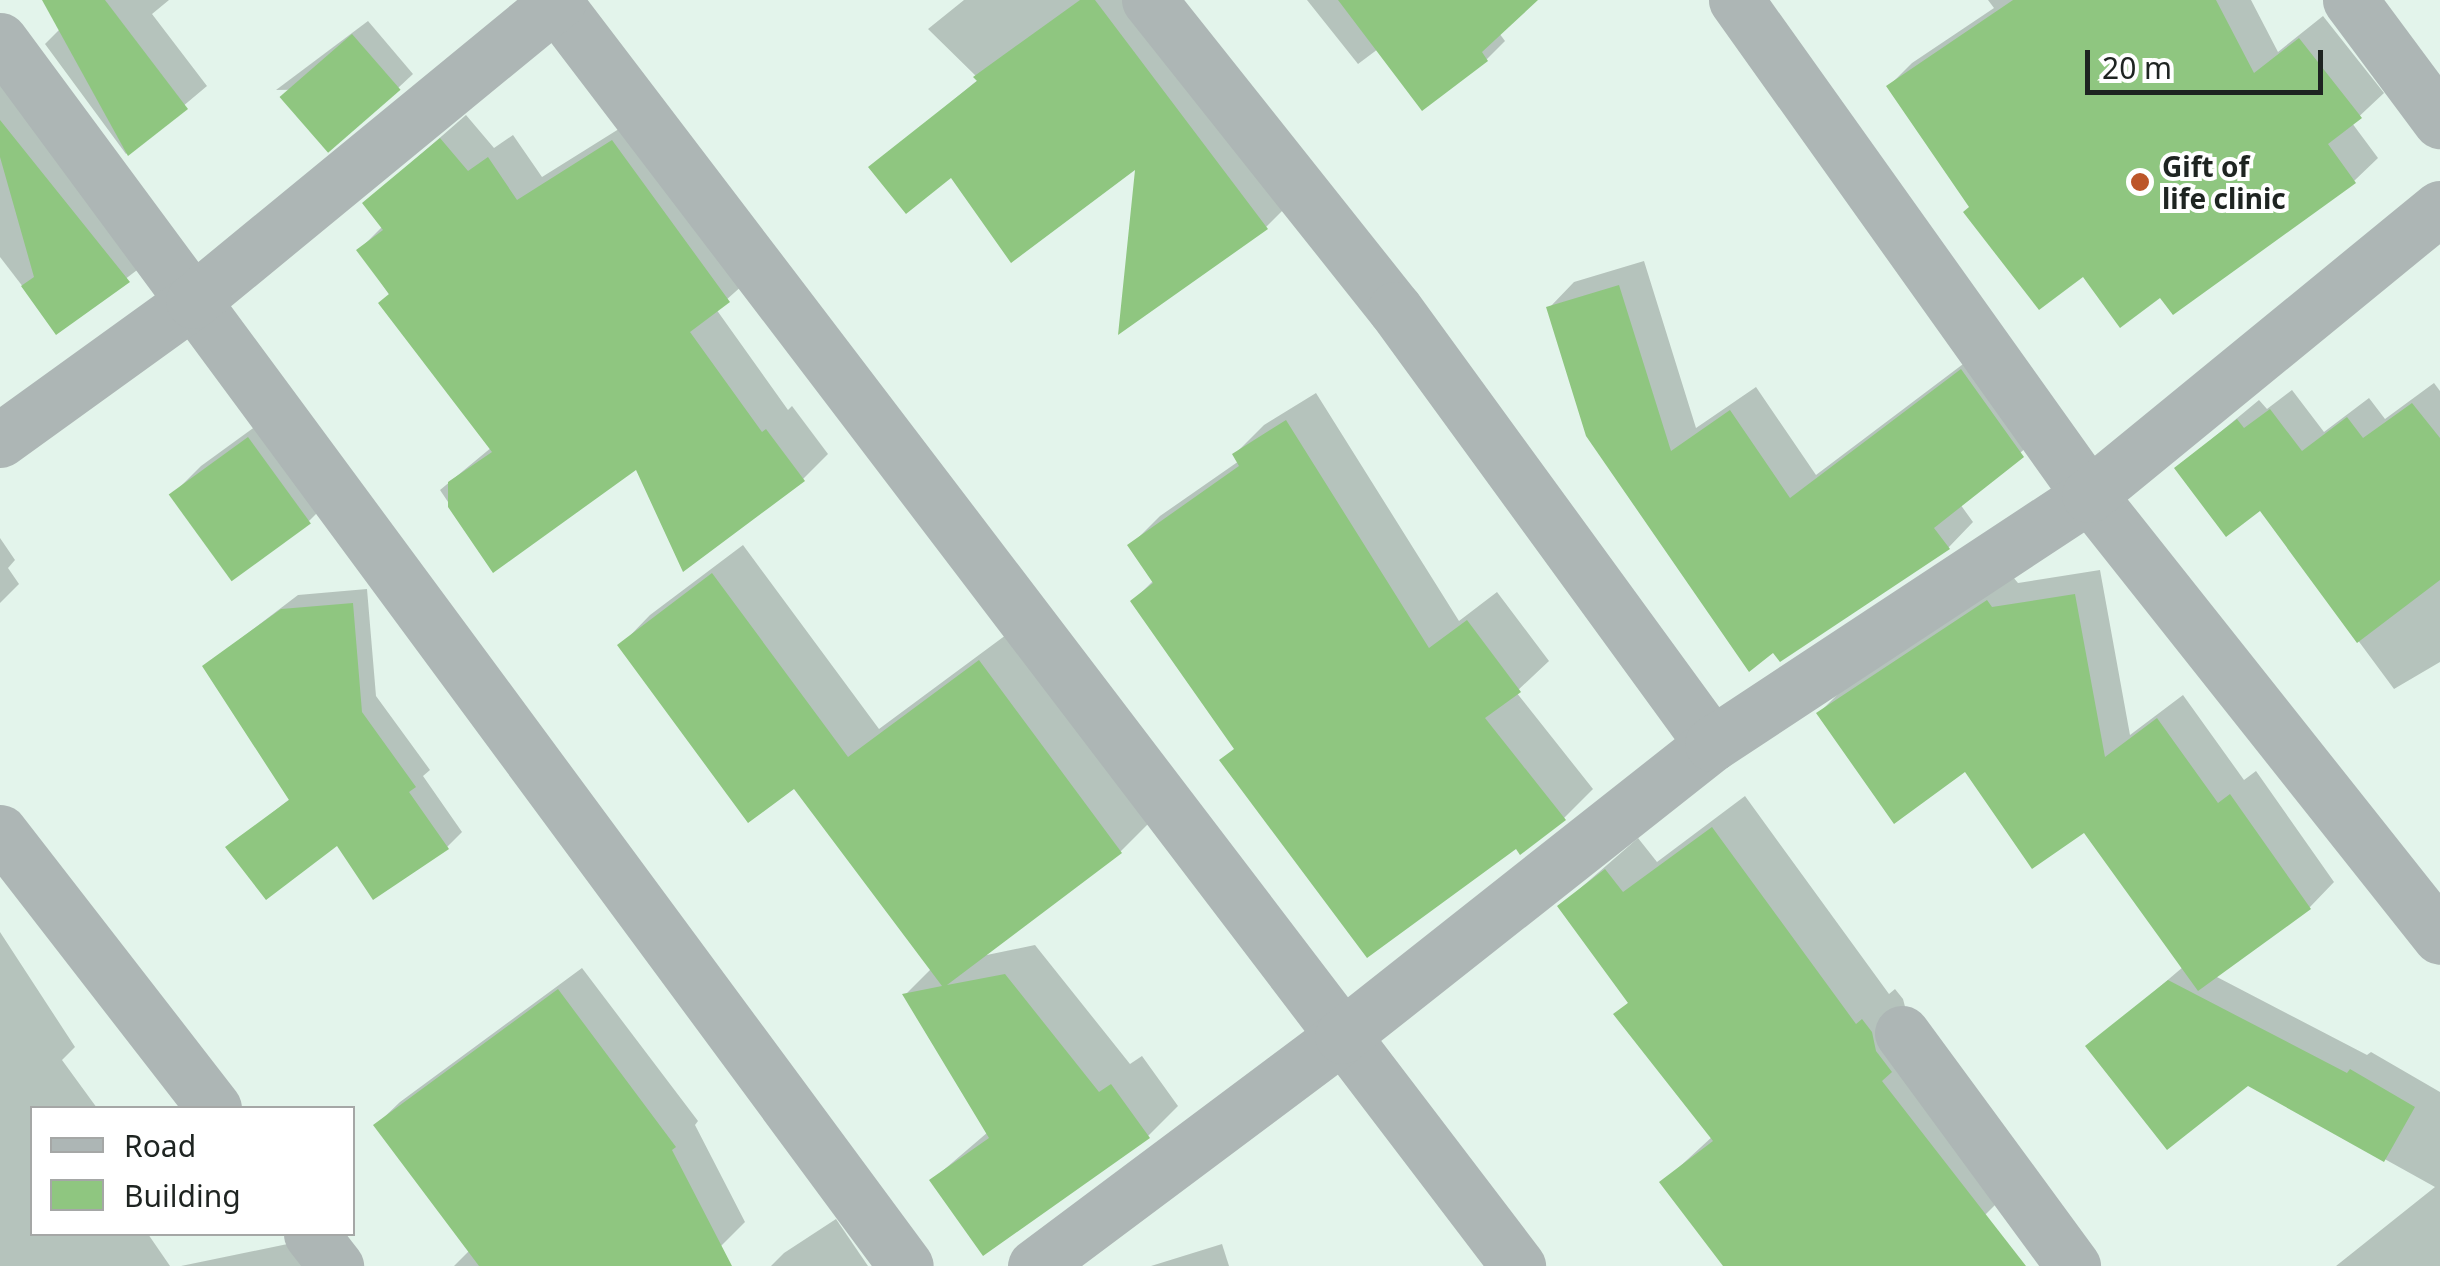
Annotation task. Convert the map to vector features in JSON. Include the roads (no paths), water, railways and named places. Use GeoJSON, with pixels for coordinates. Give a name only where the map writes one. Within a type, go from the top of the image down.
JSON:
{"type":"FeatureCollection","features":[{"type":"Feature","properties":{"kind":"street"},"geometry":{"type":"LineString","coordinates":[[1150,0],[1395,309],[1712,744]]}},
{"type":"Feature","properties":{"kind":"street"},"geometry":{"type":"LineString","coordinates":[[1736,0],[2089,494],[2440,936]]}},
{"type":"Feature","properties":{"kind":"street"},"geometry":{"type":"LineString","coordinates":[[2350,0],[2440,120]]}},
{"type":"Feature","properties":{"kind":"street"},"geometry":{"type":"LineString","coordinates":[[0,440],[193,301],[556,1],[1518,1266]]}},
{"type":"Feature","properties":{"kind":"street"},"geometry":{"type":"LineString","coordinates":[[0,40],[906,1266]]}},
{"type":"Feature","properties":{"kind":"street"},"geometry":{"type":"LineString","coordinates":[[1035,1266],[1342,1036],[1712,744],[2089,494],[2440,208]]}},
{"type":"Feature","properties":{"kind":"street"},"geometry":{"type":"LineString","coordinates":[[0,832],[212,1106]]}},
{"type":"Feature","properties":{"kind":"street"},"geometry":{"type":"LineString","coordinates":[[1902,1034],[2073,1266]]}},
{"type":"Feature","properties":{"kind":"street"},"geometry":{"type":"LineString","coordinates":[[313,1236],[336,1266]]}},
{"type":"Feature","properties":{"kind":"place","name":"Gift of life clinic"},"geometry":{"type":"Point","coordinates":[2140,182]}}]}
